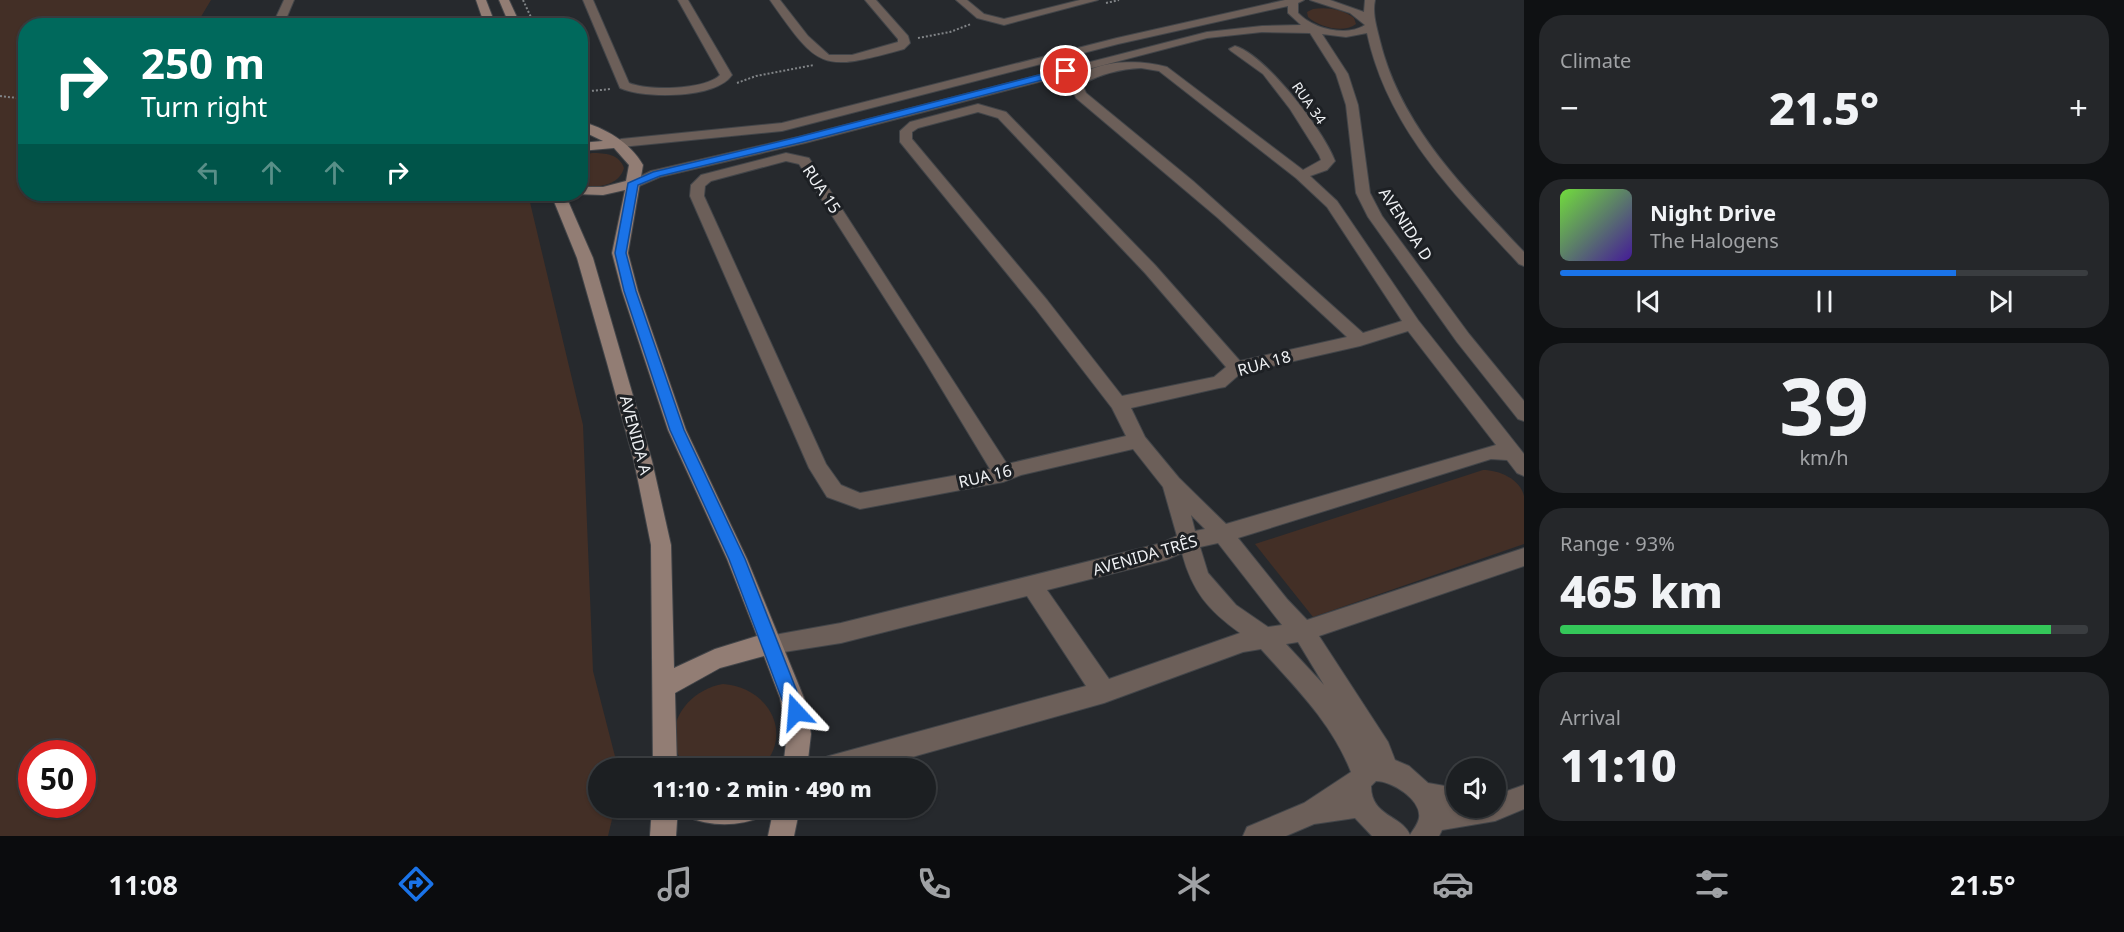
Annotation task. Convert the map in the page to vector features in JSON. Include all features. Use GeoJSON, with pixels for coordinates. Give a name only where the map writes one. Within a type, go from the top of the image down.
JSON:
{"type":"FeatureCollection","features":[{"type":"Feature","properties":{"kind":"main road"},"geometry":{"type":"LineString","coordinates":[[481,0],[488,18]]}},
{"type":"Feature","properties":{"kind":"main road"},"geometry":{"type":"LineString","coordinates":[[504,0],[512,18]]}},
{"type":"Feature","properties":{"kind":"main road"},"geometry":{"type":"LineString","coordinates":[[588,130],[621,143],[631,154],[636,165],[620,253],[630,291],[677,430],[737,559],[796,712],[799,747],[797,758]]}},
{"type":"Feature","properties":{"kind":"main road"},"geometry":{"type":"LineString","coordinates":[[588,142],[621,143]]}},
{"type":"Feature","properties":{"kind":"main road"},"geometry":{"type":"LineString","coordinates":[[588,146],[621,143]]}},
{"type":"Feature","properties":{"kind":"main road"},"geometry":{"type":"LineString","coordinates":[[588,191],[603,191],[633,183]]}},
{"type":"Feature","properties":{"kind":"main road","name":"AVENIDA A"},"geometry":{"type":"LineString","coordinates":[[561,201],[585,258],[643,461],[661,545],[664,758]]}},
{"type":"Feature","properties":{"kind":"main road"},"geometry":{"type":"LineString","coordinates":[[664,687],[691,669],[724,655],[771,644]]}},
{"type":"Feature","properties":{"kind":"main road"},"geometry":{"type":"LineString","coordinates":[[663,836],[664,818]]}},
{"type":"Feature","properties":{"kind":"main road"},"geometry":{"type":"LineString","coordinates":[[781,836],[785,818]]}},
{"type":"Feature","properties":{"kind":"street"},"geometry":{"type":"LineString","coordinates":[[281,18],[289,0]]}},
{"type":"Feature","properties":{"kind":"street"},"geometry":{"type":"LineString","coordinates":[[588,0],[624,85],[641,92],[706,86],[722,81],[726,75],[683,0]]}},
{"type":"Feature","properties":{"kind":"street"},"geometry":{"type":"LineString","coordinates":[[775,0],[817,54],[837,61],[849,61],[900,47],[904,43],[904,38],[870,0]]}},
{"type":"Feature","properties":{"kind":"street"},"geometry":{"type":"LineString","coordinates":[[961,0],[975,13],[993,22],[1004,22],[1061,3],[1093,0]]}},
{"type":"Feature","properties":{"kind":"street"},"geometry":{"type":"LineString","coordinates":[[1315,0],[1349,9],[1369,21],[1371,26]]}},
{"type":"Feature","properties":{"kind":"street"},"geometry":{"type":"LineString","coordinates":[[1370,0],[1368,10],[1372,43],[1394,98],[1427,153],[1524,261]]}},
{"type":"Feature","properties":{"kind":"street"},"geometry":{"type":"LineString","coordinates":[[621,143],[782,127],[1118,40],[1296,1]]}},
{"type":"Feature","properties":{"kind":"street","name":"AVENIDA D"},"geometry":{"type":"LineString","coordinates":[[1296,1],[1293,13],[1313,29],[1342,74],[1352,105],[1363,193],[1376,217],[1463,338],[1524,414]]}},
{"type":"Feature","properties":{"kind":"street"},"geometry":{"type":"LineString","coordinates":[[633,183],[656,174],[800,140],[1207,35],[1275,29],[1313,29],[1347,33],[1368,29],[1371,26]]}},
{"type":"Feature","properties":{"kind":"street"},"geometry":{"type":"LineString","coordinates":[[1275,29],[1299,35],[1323,45]]}},
{"type":"Feature","properties":{"kind":"street","name":"RUA 34"},"geometry":{"type":"LineString","coordinates":[[1235,49],[1267,72],[1295,107],[1326,155],[1328,161],[1322,167],[1301,175]]}},
{"type":"Feature","properties":{"kind":"street"},"geometry":{"type":"LineString","coordinates":[[1360,340],[1247,235],[1144,146],[1080,95],[1076,83],[1092,73],[1150,64],[1162,69],[1301,175],[1332,204],[1412,324],[1519,460]]}},
{"type":"Feature","properties":{"kind":"street"},"geometry":{"type":"LineString","coordinates":[[1236,368],[1150,269],[1002,115],[978,108],[915,125],[906,131],[905,139],[1041,304],[1118,403],[1128,418],[1137,441],[1172,484],[1223,534],[1279,606],[1304,631],[1378,751],[1368,781],[1369,816],[1394,835]]}},
{"type":"Feature","properties":{"kind":"street","name":"RUA 15"},"geometry":{"type":"LineString","coordinates":[[834,491],[818,468],[697,196],[698,185],[706,178],[786,157],[804,161],[923,344],[1003,474]]}},
{"type":"Feature","properties":{"kind":"street","name":"RUA 18"},"geometry":{"type":"LineString","coordinates":[[1118,403],[1166,395],[1219,382],[1236,368],[1360,340],[1412,324]]}},
{"type":"Feature","properties":{"kind":"street","name":"RUA 16"},"geometry":{"type":"LineString","coordinates":[[834,491],[860,501],[1003,474],[1018,468],[1137,441]]}},
{"type":"Feature","properties":{"kind":"street","name":"AVENIDA TRÊS"},"geometry":{"type":"LineString","coordinates":[[771,644],[841,633],[1166,551],[1187,541],[1223,534],[1491,452],[1519,460]]}},
{"type":"Feature","properties":{"kind":"street"},"geometry":{"type":"LineString","coordinates":[[1172,484],[1199,578],[1228,612],[1264,637],[1318,695],[1350,739],[1368,781]]}},
{"type":"Feature","properties":{"kind":"street"},"geometry":{"type":"LineString","coordinates":[[865,758],[1104,692],[1243,642],[1304,631],[1524,557]]}},
{"type":"Feature","properties":{"kind":"street"},"geometry":{"type":"LineString","coordinates":[[1032,586],[1104,692]]}},
{"type":"Feature","properties":{"kind":"street"},"geometry":{"type":"LineString","coordinates":[[1256,836],[1313,812],[1368,781],[1412,782],[1430,807],[1428,828],[1460,818]]}},
{"type":"Feature","properties":{"kind":"street"},"geometry":{"type":"LineString","coordinates":[[1422,794],[1446,798]]}},
{"type":"Feature","properties":{"kind":"street"},"geometry":{"type":"LineString","coordinates":[[1506,803],[1524,796]]}},
{"type":"Feature","properties":{"kind":"path"},"geometry":{"type":"LineString","coordinates":[[523,0],[532,18]]}},
{"type":"Feature","properties":{"kind":"path"},"geometry":{"type":"LineString","coordinates":[[911,39],[936,36],[970,24],[993,22]]}},
{"type":"Feature","properties":{"kind":"path"},"geometry":{"type":"LineString","coordinates":[[729,85],[756,76],[792,71],[821,63]]}},
{"type":"Feature","properties":{"kind":"path"},"geometry":{"type":"LineString","coordinates":[[588,91],[620,90]]}},
{"type":"Feature","properties":{"kind":"path"},"geometry":{"type":"LineString","coordinates":[[0,96],[18,98]]}},
{"type":"Feature","properties":{"kind":"shaded area"},"geometry":{"type":"Polygon","coordinates":[[[0,0],[211,0],[200,18],[18,18],[18,201],[530,201],[583,425],[593,671],[615,758],[588,758],[588,818],[612,818],[608,836],[0,836],[0,0]]]}},
{"type":"Feature","properties":{"kind":"shaded area"},"geometry":{"type":"Polygon","coordinates":[[[1313,9],[1339,11],[1354,18],[1356,24],[1345,29],[1338,29],[1319,24],[1308,17],[1307,12],[1313,9]]]}},
{"type":"Feature","properties":{"kind":"shaded area"},"geometry":{"type":"Polygon","coordinates":[[[588,154],[607,154],[615,157],[624,168],[617,179],[612,182],[588,187],[588,154]]]}},
{"type":"Feature","properties":{"kind":"shaded area"},"geometry":{"type":"Polygon","coordinates":[[[1483,470],[1508,477],[1522,490],[1524,544],[1313,617],[1255,544],[1483,470]]]}},
{"type":"Feature","properties":{"kind":"shaded area"},"geometry":{"type":"Polygon","coordinates":[[[723,684],[739,687],[764,703],[772,714],[776,727],[776,741],[769,758],[680,758],[674,742],[679,716],[696,695],[723,684]]]}},
{"type":"Feature","properties":{"kind":"route"},"geometry":{"type":"LineString","coordinates":[[796,712],[737,559],[677,430],[630,291],[620,253],[633,183],[656,174],[800,140],[1066,71]]}}]}
